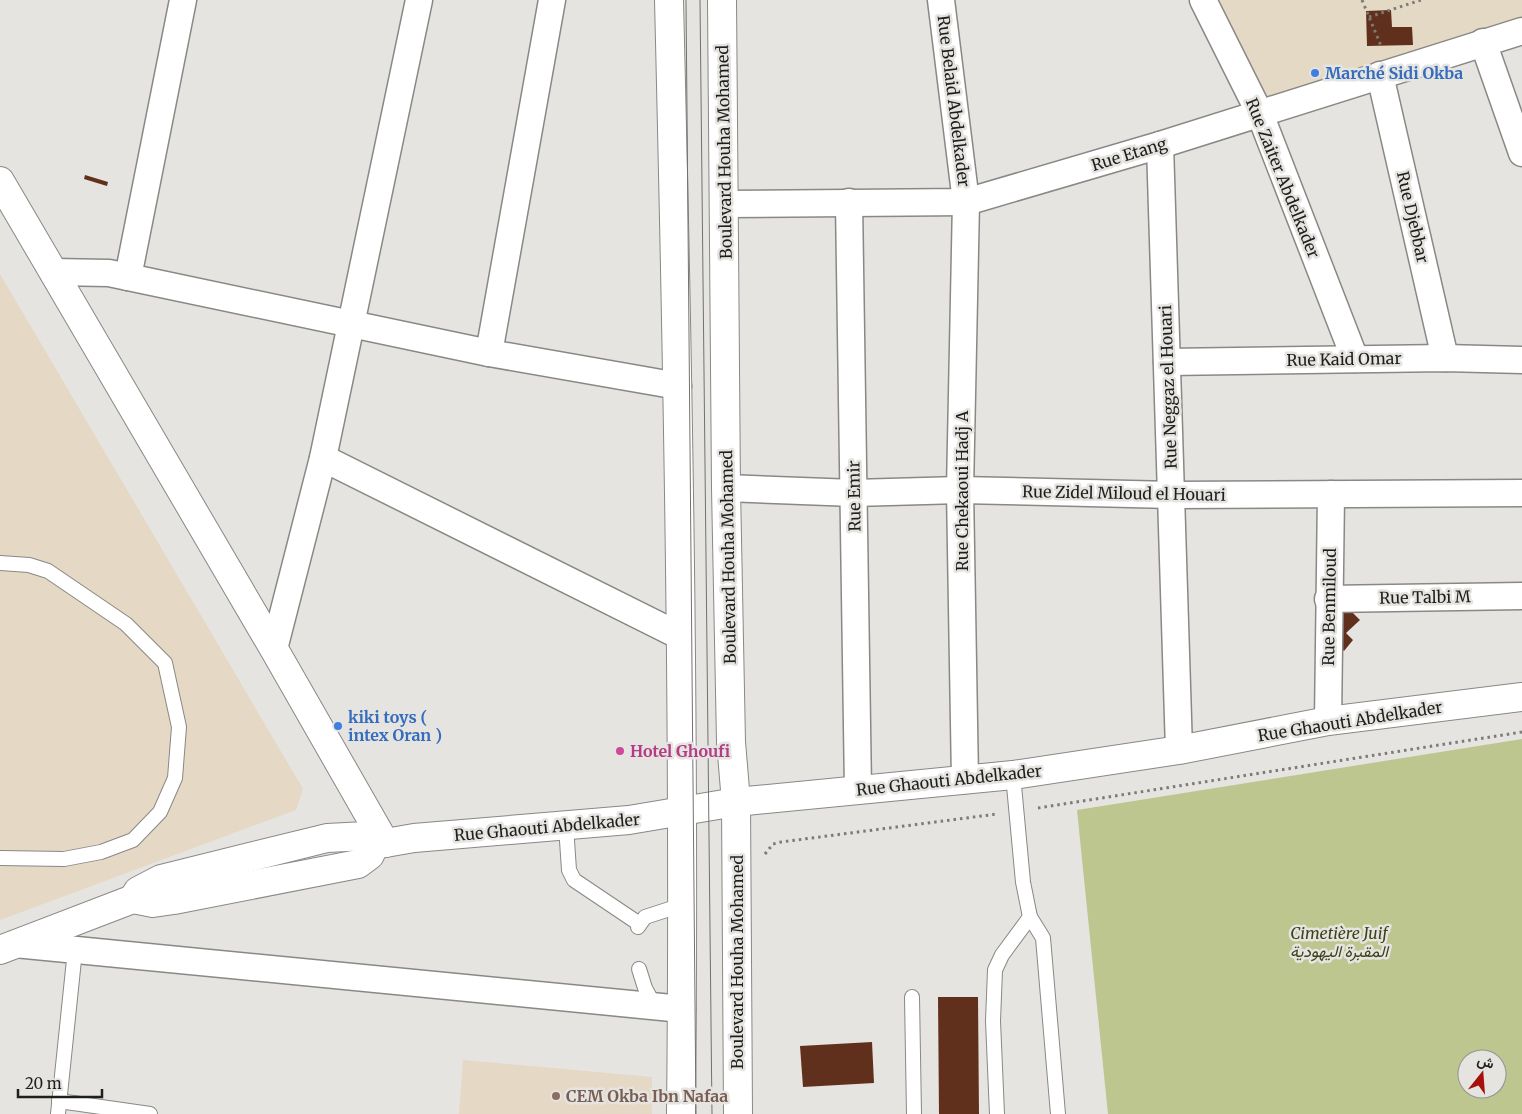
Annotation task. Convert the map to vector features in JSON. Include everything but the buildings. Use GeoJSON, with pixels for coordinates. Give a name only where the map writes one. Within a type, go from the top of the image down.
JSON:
{"type":"FeatureCollection","features":[{"type":"Feature","properties":{"kind":"main road"},"geometry":{"type":"LineString","coordinates":[[670,0],[678,386],[682,811],[681,1114]]}},
{"type":"Feature","properties":{"kind":"main road","name":"Boulevard Houha Mohamed"},"geometry":{"type":"LineString","coordinates":[[722,0],[726,488],[731,742],[736,802],[738,1114]]}},
{"type":"Feature","properties":{"kind":"main road"},"geometry":{"type":"LineString","coordinates":[[0,180],[52,272],[274,649],[380,844]]}},
{"type":"Feature","properties":{"kind":"main road","name":"Rue Ghaouti Abdelkader"},"geometry":{"type":"LineString","coordinates":[[380,844],[414,838],[629,820],[736,802],[1013,775],[1179,750],[1328,721],[1522,697]]}},
{"type":"Feature","properties":{"kind":"main road"},"geometry":{"type":"LineString","coordinates":[[8,947],[133,899],[138,891],[161,879],[327,838],[366,836],[380,844]]}},
{"type":"Feature","properties":{"kind":"street"},"geometry":{"type":"LineString","coordinates":[[128,277],[183,0]]}},
{"type":"Feature","properties":{"kind":"street"},"geometry":{"type":"LineString","coordinates":[[274,649],[323,458],[419,0]]}},
{"type":"Feature","properties":{"kind":"street"},"geometry":{"type":"LineString","coordinates":[[489,353],[552,0]]}},
{"type":"Feature","properties":{"kind":"street","name":"Rue Belaid Abdelkader"},"geometry":{"type":"LineString","coordinates":[[941,0],[966,202]]}},
{"type":"Feature","properties":{"kind":"street","name":"Rue Zaiter Abdelkader"},"geometry":{"type":"LineString","coordinates":[[1202,0],[1260,114],[1355,359]]}},
{"type":"Feature","properties":{"kind":"street","name":"Rue Etang"},"geometry":{"type":"LineString","coordinates":[[725,204],[966,202],[1160,145],[1522,31]]}},
{"type":"Feature","properties":{"kind":"street"},"geometry":{"type":"LineString","coordinates":[[1483,42],[1522,153]]}},
{"type":"Feature","properties":{"kind":"street","name":"Rue Djebbar"},"geometry":{"type":"LineString","coordinates":[[1386,74],[1445,358]]}},
{"type":"Feature","properties":{"kind":"street","name":"Rue Neggaz el Houari"},"geometry":{"type":"LineString","coordinates":[[1160,145],[1179,750]]}},
{"type":"Feature","properties":{"kind":"street","name":"Rue Emir"},"geometry":{"type":"LineString","coordinates":[[849,202],[858,790]]}},
{"type":"Feature","properties":{"kind":"street","name":"Rue Chekaoui Hadj A"},"geometry":{"type":"LineString","coordinates":[[966,202],[960,490],[966,780]]}},
{"type":"Feature","properties":{"kind":"street"},"geometry":{"type":"LineString","coordinates":[[52,272],[109,273],[351,326],[489,353],[678,386]]}},
{"type":"Feature","properties":{"kind":"street","name":"Rue Kaid Omar"},"geometry":{"type":"LineString","coordinates":[[1167,362],[1445,358],[1522,360]]}},
{"type":"Feature","properties":{"kind":"street"},"geometry":{"type":"LineString","coordinates":[[323,458],[680,636]]}},
{"type":"Feature","properties":{"kind":"street","name":"Rue Zidel Miloud el Houari"},"geometry":{"type":"LineString","coordinates":[[726,488],[854,493],[960,490],[1172,495],[1522,494]]}},
{"type":"Feature","properties":{"kind":"street","name":"Rue Benmiloud"},"geometry":{"type":"LineString","coordinates":[[1328,721],[1328,599],[1331,494]]}},
{"type":"Feature","properties":{"kind":"street","name":"Rue Talbi M"},"geometry":{"type":"LineString","coordinates":[[1328,599],[1522,596]]}},
{"type":"Feature","properties":{"kind":"street"},"geometry":{"type":"LineString","coordinates":[[8,947],[75,950],[682,1009]]}},
{"type":"Feature","properties":{"kind":"lane"},"geometry":{"type":"LineString","coordinates":[[0,563],[29,566],[48,571],[126,624],[165,663],[179,726],[175,778],[160,812],[133,840],[101,852],[64,859],[0,858]]}},
{"type":"Feature","properties":{"kind":"lane"},"geometry":{"type":"LineString","coordinates":[[1013,775],[1023,882],[1030,916],[1043,938],[1058,1114]]}},
{"type":"Feature","properties":{"kind":"lane"},"geometry":{"type":"LineString","coordinates":[[566,826],[569,870],[574,880],[638,925],[645,917],[682,905]]}},
{"type":"Feature","properties":{"kind":"lane"},"geometry":{"type":"LineString","coordinates":[[997,1114],[993,1020],[995,970],[1002,955],[1030,916]]}},
{"type":"Feature","properties":{"kind":"lane"},"geometry":{"type":"LineString","coordinates":[[75,950],[58,1108],[150,1114]]}},
{"type":"Feature","properties":{"kind":"lane"},"geometry":{"type":"LineString","coordinates":[[639,969],[643,983],[655,1007]]}},
{"type":"Feature","properties":{"kind":"lane"},"geometry":{"type":"LineString","coordinates":[[912,998],[914,1114]]}},
{"type":"Feature","properties":{"kind":"path"},"geometry":{"type":"LineString","coordinates":[[1362,0],[1386,74]]}},
{"type":"Feature","properties":{"kind":"path"},"geometry":{"type":"LineString","coordinates":[[1369,17],[1421,0]]}},
{"type":"Feature","properties":{"kind":"path"},"geometry":{"type":"LineString","coordinates":[[1032,808],[1522,732]]}},
{"type":"Feature","properties":{"kind":"path"},"geometry":{"type":"LineString","coordinates":[[764,862],[768,848],[781,842],[987,814]]}},
{"type":"Feature","properties":{"kind":"shaded area","name":"Marché Sidi Okba"},"geometry":{"type":"Polygon","coordinates":[[[1203,0],[1522,0],[1522,33],[1260,114],[1203,0]]]}},
{"type":"Feature","properties":{"kind":"shaded area"},"geometry":{"type":"Polygon","coordinates":[[[0,274],[303,789],[296,810],[0,920],[0,274]]]}},
{"type":"Feature","properties":{"kind":"shaded area","name":"CEM Okba Ibn Nafaa"},"geometry":{"type":"Polygon","coordinates":[[[463,1060],[652,1077],[652,1114],[459,1114],[463,1060]]]}},
{"type":"Feature","properties":{"kind":"green space","name":"Cimetière Juif المقبرة اليهودية"},"geometry":{"type":"Polygon","coordinates":[[[1522,739],[1522,1114],[1108,1114],[1077,810],[1522,739]]]}},
{"type":"Feature","properties":{"kind":"tram line"},"geometry":{"type":"LineString","coordinates":[[686,0],[696,1114]]}},
{"type":"Feature","properties":{"kind":"tram line"},"geometry":{"type":"LineString","coordinates":[[700,0],[712,1114]]}},
{"type":"Feature","properties":{"kind":"place","name":"Marché Sidi Okba"},"geometry":{"type":"Point","coordinates":[1315,73]}},
{"type":"Feature","properties":{"kind":"place","name":"kiki toys ( intex Oran )"},"geometry":{"type":"Point","coordinates":[338,726]}},
{"type":"Feature","properties":{"kind":"place","name":"Hotel Ghoufi"},"geometry":{"type":"Point","coordinates":[620,751]}},
{"type":"Feature","properties":{"kind":"place","name":"CEM Okba Ibn Nafaa"},"geometry":{"type":"Point","coordinates":[556,1096]}}]}
